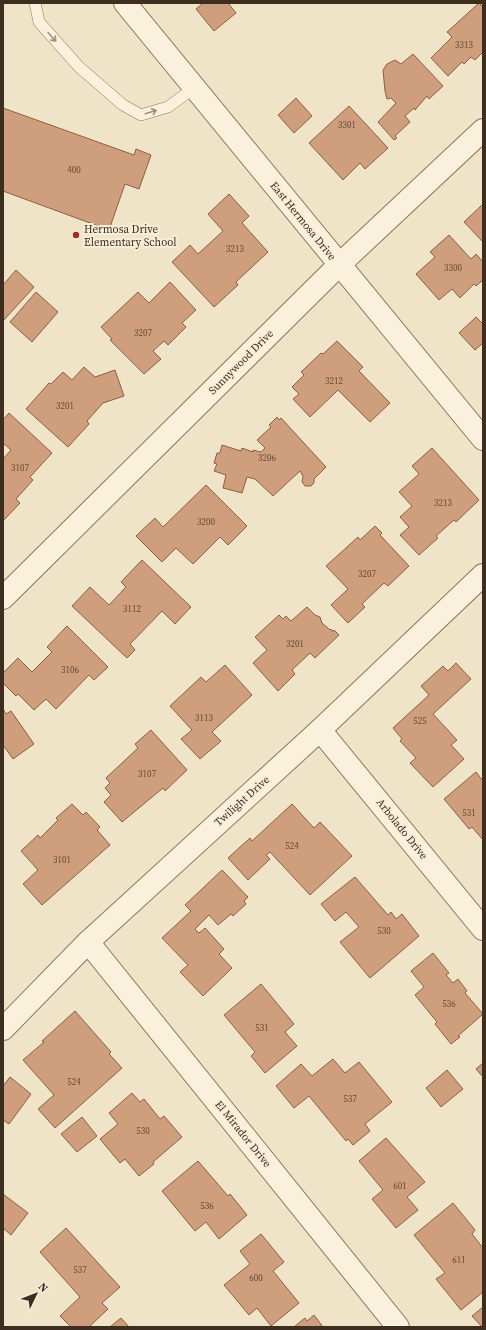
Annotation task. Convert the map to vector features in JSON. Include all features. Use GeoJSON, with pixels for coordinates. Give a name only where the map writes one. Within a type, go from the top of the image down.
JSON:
{"type":"FeatureCollection","features":[{"type":"Feature","properties":{"kind":"street","name":"East Hermosa Drive"},"geometry":{"type":"LineString","coordinates":[[124,3],[483,439]]}},
{"type":"Feature","properties":{"kind":"street","name":"Sunnywood Drive"},"geometry":{"type":"LineString","coordinates":[[3,598],[339,265],[483,130]]}},
{"type":"Feature","properties":{"kind":"street","name":"Twilight Drive"},"geometry":{"type":"LineString","coordinates":[[3,1029],[88,942],[320,730],[483,575]]}},
{"type":"Feature","properties":{"kind":"street","name":"Arbolado Drive"},"geometry":{"type":"LineString","coordinates":[[320,730],[483,929]]}},
{"type":"Feature","properties":{"kind":"street","name":"El Mirador Drive"},"geometry":{"type":"LineString","coordinates":[[88,942],[398,1327]]}},
{"type":"Feature","properties":{"kind":"lane"},"geometry":{"type":"LineString","coordinates":[[35,3],[39,22],[79,67],[123,105],[141,115],[168,107],[194,88]]}},
{"type":"Feature","properties":{"kind":"building"},"geometry":{"type":"Polygon","coordinates":[[[200,3],[228,3],[236,13],[214,31],[196,9],[202,4],[200,3]]]}},
{"type":"Feature","properties":{"kind":"building"},"geometry":{"type":"Polygon","coordinates":[[[479,3],[483,7],[483,52],[475,60],[471,57],[464,64],[462,62],[448,76],[431,58],[452,37],[447,32],[479,3]]]}},
{"type":"Feature","properties":{"kind":"building"},"geometry":{"type":"Polygon","coordinates":[[[413,54],[443,86],[429,99],[427,96],[415,110],[414,108],[405,116],[410,122],[395,136],[397,138],[394,140],[378,122],[396,103],[391,98],[387,99],[383,70],[387,64],[395,60],[401,64],[413,54]]]}},
{"type":"Feature","properties":{"kind":"building"},"geometry":{"type":"Polygon","coordinates":[[[296,98],[312,116],[294,133],[278,115],[296,98]]]}},
{"type":"Feature","properties":{"kind":"building"},"geometry":{"type":"Polygon","coordinates":[[[349,106],[388,148],[365,169],[360,163],[343,180],[309,143],[349,106]]]}},
{"type":"Feature","properties":{"kind":"building"},"geometry":{"type":"Polygon","coordinates":[[[3,108],[134,155],[136,149],[151,155],[139,189],[125,184],[109,230],[3,191],[3,108]]]}},
{"type":"Feature","properties":{"kind":"building"},"geometry":{"type":"Polygon","coordinates":[[[229,194],[249,216],[242,223],[268,252],[236,282],[238,285],[214,307],[172,262],[190,245],[198,254],[223,231],[208,214],[229,194]]]}},
{"type":"Feature","properties":{"kind":"building"},"geometry":{"type":"Polygon","coordinates":[[[483,204],[483,242],[464,222],[483,204]]]}},
{"type":"Feature","properties":{"kind":"building"},"geometry":{"type":"Polygon","coordinates":[[[449,235],[471,259],[476,254],[483,262],[483,280],[476,286],[474,284],[460,298],[452,289],[439,300],[416,274],[435,257],[430,252],[449,235]]]}},
{"type":"Feature","properties":{"kind":"building"},"geometry":{"type":"Polygon","coordinates":[[[16,270],[34,287],[3,321],[3,285],[16,270]]]}},
{"type":"Feature","properties":{"kind":"building"},"geometry":{"type":"Polygon","coordinates":[[[170,282],[196,310],[182,323],[186,327],[168,345],[164,341],[153,351],[161,359],[144,374],[110,340],[112,339],[101,327],[138,292],[149,303],[170,282]]]}},
{"type":"Feature","properties":{"kind":"building"},"geometry":{"type":"Polygon","coordinates":[[[36,292],[58,312],[32,342],[10,322],[36,292]]]}},
{"type":"Feature","properties":{"kind":"building"},"geometry":{"type":"Polygon","coordinates":[[[476,317],[483,324],[483,343],[475,350],[459,333],[476,317]]]}},
{"type":"Feature","properties":{"kind":"building"},"geometry":{"type":"Polygon","coordinates":[[[337,341],[363,367],[359,371],[390,403],[370,422],[338,390],[310,417],[293,399],[299,394],[292,387],[304,375],[301,372],[321,353],[323,354],[337,341]]]}},
{"type":"Feature","properties":{"kind":"building"},"geometry":{"type":"Polygon","coordinates":[[[84,367],[95,377],[115,370],[124,396],[103,403],[87,421],[89,424],[68,447],[26,409],[49,383],[51,384],[63,372],[72,380],[84,367]]]}},
{"type":"Feature","properties":{"kind":"building"},"geometry":{"type":"Polygon","coordinates":[[[9,413],[52,453],[30,477],[33,480],[16,499],[20,503],[3,521],[3,459],[11,450],[3,443],[3,420],[9,413]]]}},
{"type":"Feature","properties":{"kind":"building"},"geometry":{"type":"Polygon","coordinates":[[[277,417],[279,420],[281,418],[326,467],[314,479],[314,483],[311,486],[305,486],[302,482],[303,476],[300,471],[273,496],[255,479],[247,477],[242,493],[223,488],[226,475],[214,471],[217,464],[214,463],[217,453],[220,453],[222,445],[241,451],[242,448],[253,452],[253,450],[261,452],[265,448],[257,440],[271,427],[269,425],[277,417]]]}},
{"type":"Feature","properties":{"kind":"building"},"geometry":{"type":"Polygon","coordinates":[[[432,448],[479,500],[456,522],[454,520],[436,536],[438,538],[419,555],[400,535],[409,527],[400,517],[412,506],[399,492],[419,474],[412,466],[432,448]]]}},
{"type":"Feature","properties":{"kind":"building"},"geometry":{"type":"Polygon","coordinates":[[[206,485],[247,526],[228,545],[220,537],[193,564],[176,548],[162,562],[136,536],[155,518],[163,527],[206,485]]]}},
{"type":"Feature","properties":{"kind":"building"},"geometry":{"type":"Polygon","coordinates":[[[375,526],[382,533],[380,535],[409,566],[388,586],[384,583],[362,604],[365,607],[348,623],[331,605],[348,589],[326,566],[358,537],[360,540],[375,526]]]}},
{"type":"Feature","properties":{"kind":"building"},"geometry":{"type":"Polygon","coordinates":[[[142,560],[191,607],[175,624],[162,611],[130,644],[135,650],[127,658],[72,606],[90,587],[109,605],[126,587],[121,582],[142,560]]]}},
{"type":"Feature","properties":{"kind":"building"},"geometry":{"type":"Polygon","coordinates":[[[307,607],[315,615],[320,617],[322,623],[330,630],[331,629],[333,632],[334,630],[339,635],[315,658],[310,653],[292,670],[295,674],[278,691],[253,663],[267,650],[255,637],[279,615],[283,619],[286,616],[291,621],[307,607]]]}},
{"type":"Feature","properties":{"kind":"building"},"geometry":{"type":"Polygon","coordinates":[[[67,626],[108,667],[94,680],[89,675],[56,709],[46,699],[34,710],[18,694],[16,696],[3,683],[3,673],[18,658],[32,672],[52,652],[47,647],[67,626]]]}},
{"type":"Feature","properties":{"kind":"building"},"geometry":{"type":"Polygon","coordinates":[[[456,663],[471,679],[433,714],[457,740],[451,745],[464,759],[433,787],[410,763],[416,758],[400,741],[402,739],[393,728],[429,695],[421,686],[443,666],[448,671],[456,663]]]}},
{"type":"Feature","properties":{"kind":"building"},"geometry":{"type":"Polygon","coordinates":[[[225,665],[252,695],[212,732],[221,741],[200,759],[181,739],[192,730],[170,706],[201,677],[206,682],[225,665]]]}},
{"type":"Feature","properties":{"kind":"building"},"geometry":{"type":"Polygon","coordinates":[[[3,709],[6,714],[11,711],[34,744],[13,759],[3,745],[3,709]]]}},
{"type":"Feature","properties":{"kind":"building"},"geometry":{"type":"Polygon","coordinates":[[[151,730],[187,770],[165,791],[163,788],[122,822],[104,802],[111,795],[105,788],[110,783],[106,778],[138,748],[135,744],[151,730]]]}},
{"type":"Feature","properties":{"kind":"building"},"geometry":{"type":"Polygon","coordinates":[[[476,772],[483,781],[483,840],[472,827],[469,829],[444,799],[476,772]]]}},
{"type":"Feature","properties":{"kind":"building"},"geometry":{"type":"Polygon","coordinates":[[[72,804],[83,815],[86,812],[100,827],[97,830],[110,845],[42,905],[23,884],[38,870],[21,851],[38,835],[40,838],[58,820],[56,818],[72,804]]]}},
{"type":"Feature","properties":{"kind":"building"},"geometry":{"type":"Polygon","coordinates":[[[292,804],[314,828],[320,822],[352,856],[310,895],[270,852],[266,855],[270,859],[248,880],[228,858],[250,838],[252,841],[292,804]]]}},
{"type":"Feature","properties":{"kind":"building"},"geometry":{"type":"Polygon","coordinates":[[[222,870],[248,897],[244,901],[246,904],[233,916],[231,914],[218,925],[209,915],[195,929],[199,933],[205,928],[224,949],[219,954],[232,968],[203,996],[180,972],[188,965],[162,938],[191,911],[185,905],[222,870]]]}},
{"type":"Feature","properties":{"kind":"building"},"geometry":{"type":"Polygon","coordinates":[[[355,877],[388,915],[391,912],[396,919],[402,914],[419,936],[370,978],[340,942],[359,927],[346,912],[335,921],[321,904],[355,877]]]}},
{"type":"Feature","properties":{"kind":"building"},"geometry":{"type":"Polygon","coordinates":[[[433,953],[449,973],[446,975],[453,983],[458,979],[467,991],[465,993],[483,1014],[451,1044],[435,1024],[437,1022],[415,995],[424,987],[411,971],[433,953]]]}},
{"type":"Feature","properties":{"kind":"building"},"geometry":{"type":"Polygon","coordinates":[[[261,984],[294,1024],[285,1032],[297,1046],[265,1073],[251,1056],[255,1052],[224,1015],[261,984]]]}},
{"type":"Feature","properties":{"kind":"building"},"geometry":{"type":"Polygon","coordinates":[[[75,1011],[111,1052],[109,1054],[122,1068],[55,1128],[38,1109],[54,1095],[23,1060],[44,1042],[42,1041],[75,1011]]]}},
{"type":"Feature","properties":{"kind":"building"},"geometry":{"type":"Polygon","coordinates":[[[333,1059],[345,1073],[359,1062],[392,1102],[365,1124],[370,1131],[353,1145],[348,1139],[346,1141],[309,1096],[294,1108],[276,1086],[301,1064],[312,1076],[333,1059]]]}},
{"type":"Feature","properties":{"kind":"building"},"geometry":{"type":"Polygon","coordinates":[[[483,1063],[483,1077],[476,1069],[483,1063]]]}},
{"type":"Feature","properties":{"kind":"building"},"geometry":{"type":"Polygon","coordinates":[[[447,1070],[463,1089],[441,1107],[426,1088],[447,1070]]]}},
{"type":"Feature","properties":{"kind":"building"},"geometry":{"type":"Polygon","coordinates":[[[10,1077],[31,1094],[9,1124],[3,1120],[3,1086],[10,1077]]]}},
{"type":"Feature","properties":{"kind":"building"},"geometry":{"type":"Polygon","coordinates":[[[132,1093],[140,1102],[144,1099],[160,1119],[164,1116],[182,1137],[139,1176],[125,1159],[120,1163],[100,1139],[118,1124],[109,1113],[132,1093]]]}},
{"type":"Feature","properties":{"kind":"building"},"geometry":{"type":"Polygon","coordinates":[[[82,1117],[97,1136],[77,1152],[61,1134],[82,1117]]]}},
{"type":"Feature","properties":{"kind":"building"},"geometry":{"type":"Polygon","coordinates":[[[386,1138],[425,1182],[407,1197],[418,1210],[396,1228],[372,1199],[383,1190],[359,1161],[386,1138]]]}},
{"type":"Feature","properties":{"kind":"building"},"geometry":{"type":"Polygon","coordinates":[[[198,1161],[228,1196],[230,1194],[247,1215],[219,1239],[206,1222],[195,1231],[162,1191],[198,1161]]]}},
{"type":"Feature","properties":{"kind":"building"},"geometry":{"type":"Polygon","coordinates":[[[3,1194],[28,1213],[11,1235],[3,1228],[3,1194]]]}},
{"type":"Feature","properties":{"kind":"building"},"geometry":{"type":"Polygon","coordinates":[[[453,1203],[475,1230],[472,1234],[483,1248],[483,1292],[461,1310],[436,1279],[445,1273],[414,1235],[453,1203]]]}},
{"type":"Feature","properties":{"kind":"building"},"geometry":{"type":"Polygon","coordinates":[[[66,1228],[120,1287],[102,1303],[108,1309],[89,1327],[71,1327],[60,1316],[80,1297],[40,1252],[66,1228]]]}},
{"type":"Feature","properties":{"kind":"building"},"geometry":{"type":"Polygon","coordinates":[[[261,1234],[284,1262],[273,1271],[299,1303],[271,1326],[257,1308],[249,1315],[224,1285],[250,1264],[240,1251],[261,1234]]]}},
{"type":"Feature","properties":{"kind":"building"},"geometry":{"type":"Polygon","coordinates":[[[483,1307],[483,1327],[482,1327],[472,1316],[483,1307]]]}},
{"type":"Feature","properties":{"kind":"building"},"geometry":{"type":"Polygon","coordinates":[[[314,1315],[323,1327],[294,1327],[305,1318],[307,1321],[314,1315]]]}},
{"type":"Feature","properties":{"kind":"building"},"geometry":{"type":"Polygon","coordinates":[[[121,1318],[129,1327],[110,1327],[121,1318]]]}},
{"type":"Feature","properties":{"kind":"place","name":"Hermosa Drive Elementary School"},"geometry":{"type":"Point","coordinates":[76,235]}}]}
